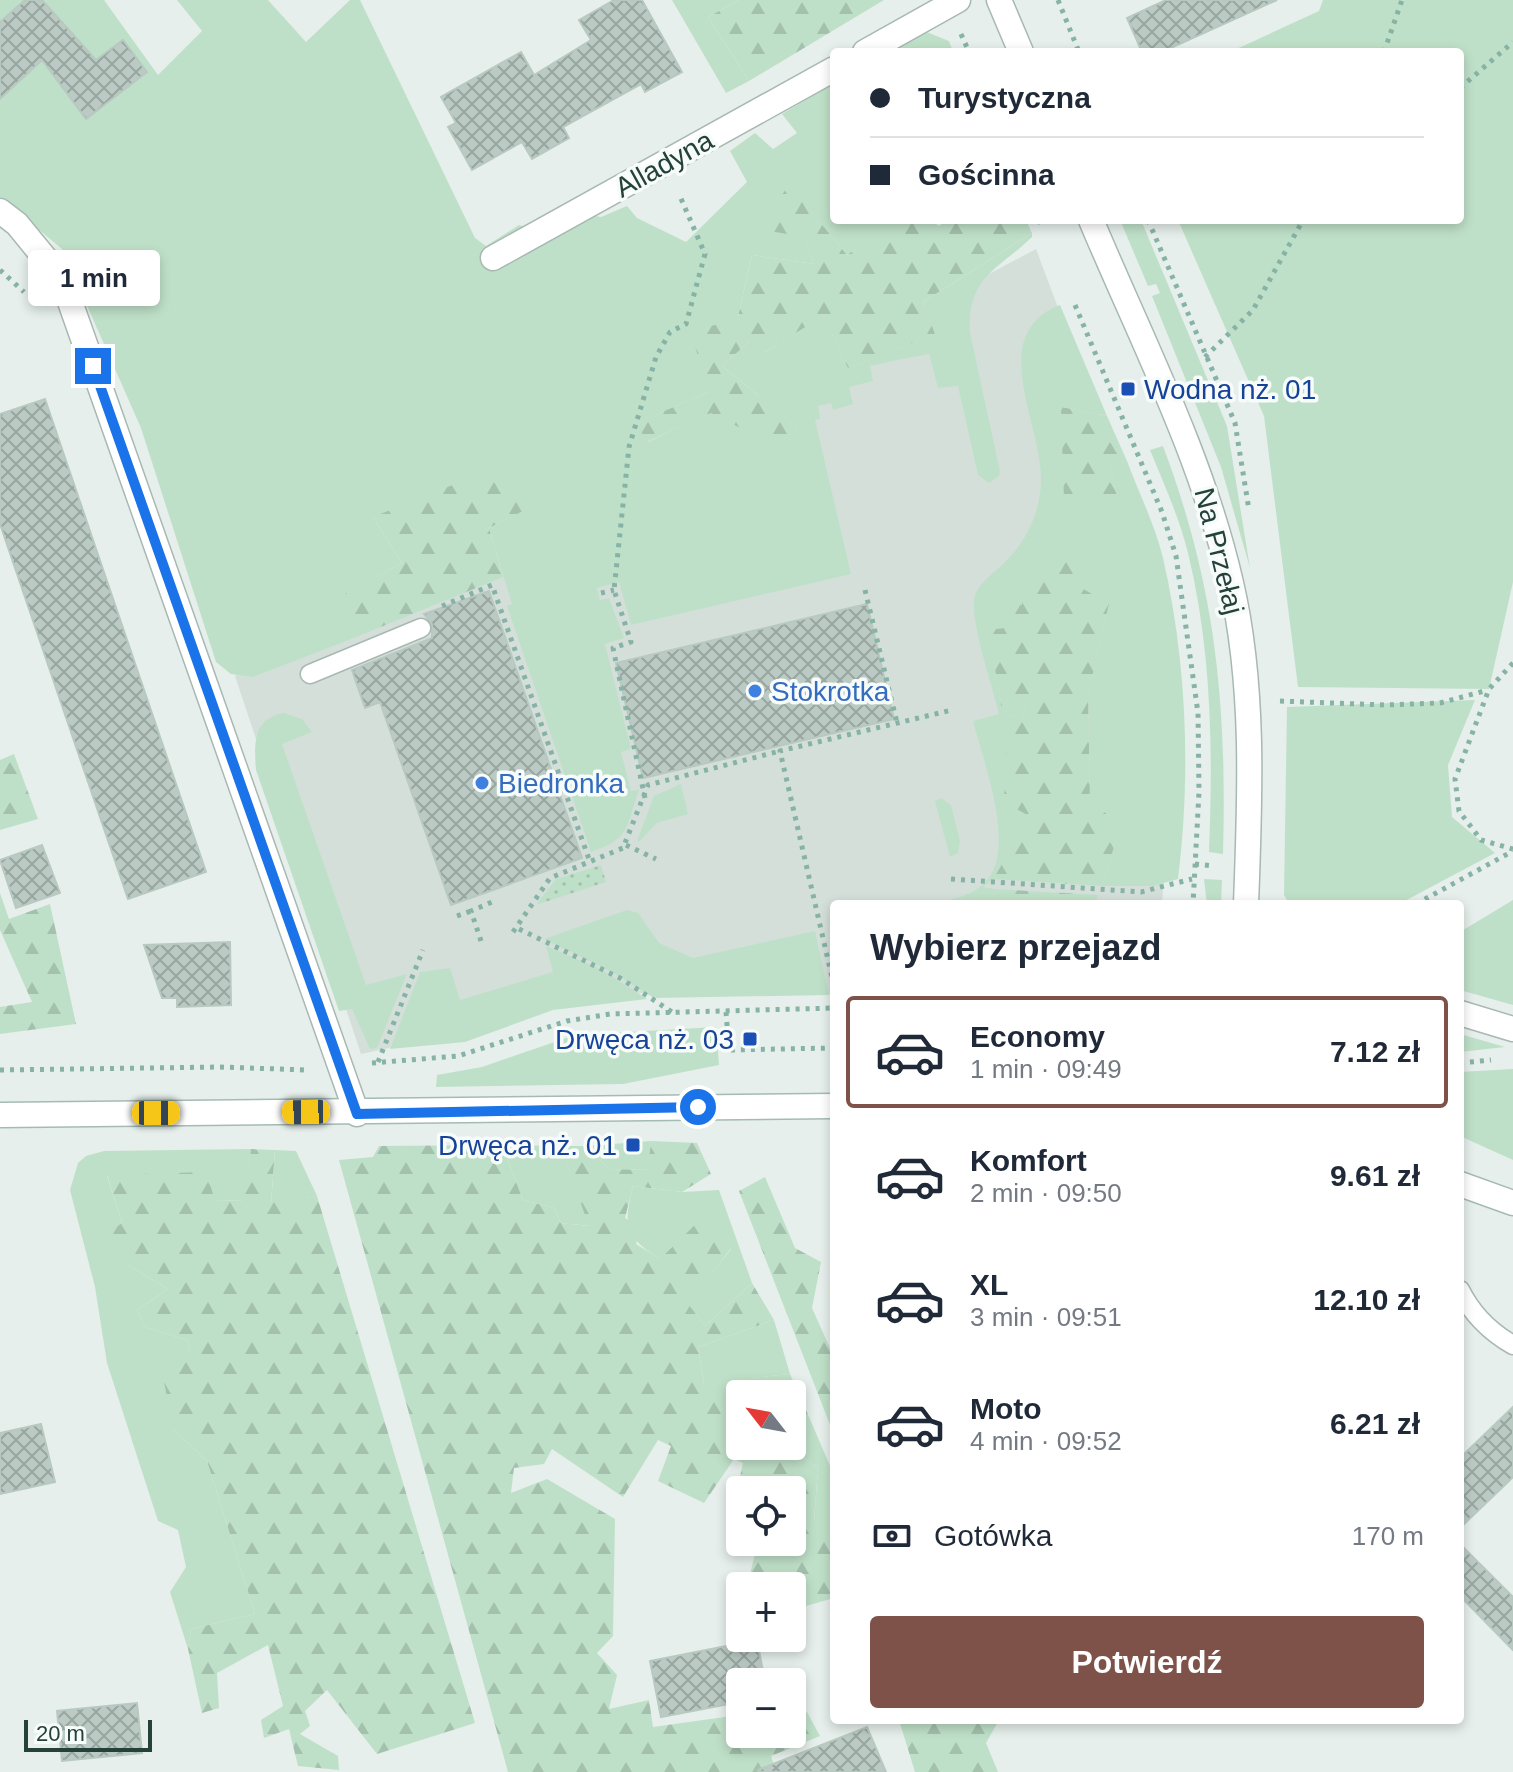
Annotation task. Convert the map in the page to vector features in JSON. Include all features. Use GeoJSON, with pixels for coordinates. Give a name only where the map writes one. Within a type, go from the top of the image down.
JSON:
{"type":"FeatureCollection","features":[{"type":"Feature","properties":{"kind":"street"},"geometry":{"type":"LineString","coordinates":[[872,48],[958,0]]}},
{"type":"Feature","properties":{"kind":"street"},"geometry":{"type":"LineString","coordinates":[[999,0],[1019,48]]}},
{"type":"Feature","properties":{"kind":"street","name":"Alladyna"},"geometry":{"type":"LineString","coordinates":[[493,258],[830,71]]}},
{"type":"Feature","properties":{"kind":"street"},"geometry":{"type":"LineString","coordinates":[[0,211],[17,224],[62,279],[357,1114]]}},
{"type":"Feature","properties":{"kind":"street","name":"Na Przełaj"},"geometry":{"type":"LineString","coordinates":[[1093,224],[1204,485],[1231,584],[1243,656],[1246,713],[1246,900]]}},
{"type":"Feature","properties":{"kind":"street"},"geometry":{"type":"LineString","coordinates":[[1464,1014],[1513,1029]]}},
{"type":"Feature","properties":{"kind":"street"},"geometry":{"type":"LineString","coordinates":[[0,1115],[357,1114],[830,1106]]}},
{"type":"Feature","properties":{"kind":"street"},"geometry":{"type":"LineString","coordinates":[[1464,1185],[1513,1203]]}},
{"type":"Feature","properties":{"kind":"lane"},"geometry":{"type":"LineString","coordinates":[[310,674],[417,630]]}},
{"type":"Feature","properties":{"kind":"lane"},"geometry":{"type":"LineString","coordinates":[[1464,1298],[1494,1334],[1513,1345]]}},
{"type":"Feature","properties":{"kind":"path"},"geometry":{"type":"LineString","coordinates":[[1058,0],[1077,48]]}},
{"type":"Feature","properties":{"kind":"path"},"geometry":{"type":"LineString","coordinates":[[1385,48],[1402,0]]}},
{"type":"Feature","properties":{"kind":"path"},"geometry":{"type":"LineString","coordinates":[[1464,85],[1513,42]]}},
{"type":"Feature","properties":{"kind":"path"},"geometry":{"type":"LineString","coordinates":[[645,798],[613,648],[631,642],[614,590],[629,447],[656,357],[670,332],[686,324],[705,254],[666,163]]}},
{"type":"Feature","properties":{"kind":"path"},"geometry":{"type":"LineString","coordinates":[[1205,357],[1253,310],[1301,224]]}},
{"type":"Feature","properties":{"kind":"path"},"geometry":{"type":"LineString","coordinates":[[1075,305],[1162,512],[1176,556],[1198,713],[1193,900]]}},
{"type":"Feature","properties":{"kind":"path"},"geometry":{"type":"LineString","coordinates":[[417,630],[408,620],[492,585],[590,862]]}},
{"type":"Feature","properties":{"kind":"path"},"geometry":{"type":"LineString","coordinates":[[601,593],[614,590]]}},
{"type":"Feature","properties":{"kind":"path"},"geometry":{"type":"LineString","coordinates":[[865,590],[897,723]]}},
{"type":"Feature","properties":{"kind":"path"},"geometry":{"type":"LineString","coordinates":[[1513,663],[1489,689],[1455,779],[1459,811],[1481,840],[1513,850]]}},
{"type":"Feature","properties":{"kind":"path"},"geometry":{"type":"LineString","coordinates":[[1276,701],[1386,705],[1440,703],[1489,689]]}},
{"type":"Feature","properties":{"kind":"path"},"geometry":{"type":"LineString","coordinates":[[672,1012],[620,978],[516,930],[550,878],[626,845],[648,785],[952,710]]}},
{"type":"Feature","properties":{"kind":"path"},"geometry":{"type":"LineString","coordinates":[[780,751],[830,969]]}},
{"type":"Feature","properties":{"kind":"path"},"geometry":{"type":"LineString","coordinates":[[626,845],[656,859]]}},
{"type":"Feature","properties":{"kind":"path"},"geometry":{"type":"LineString","coordinates":[[1423,900],[1513,850]]}},
{"type":"Feature","properties":{"kind":"path"},"geometry":{"type":"LineString","coordinates":[[1195,864],[1219,866]]}},
{"type":"Feature","properties":{"kind":"path"},"geometry":{"type":"LineString","coordinates":[[951,879],[1141,892],[1192,879]]}},
{"type":"Feature","properties":{"kind":"path"},"geometry":{"type":"LineString","coordinates":[[457,916],[492,902]]}},
{"type":"Feature","properties":{"kind":"path"},"geometry":{"type":"LineString","coordinates":[[471,911],[481,941]]}},
{"type":"Feature","properties":{"kind":"path"},"geometry":{"type":"LineString","coordinates":[[378,1062],[423,950]]}},
{"type":"Feature","properties":{"kind":"path"},"geometry":{"type":"LineString","coordinates":[[364,1064],[424,1060],[474,1052],[567,1021],[672,1012],[830,1008]]}},
{"type":"Feature","properties":{"kind":"path"},"geometry":{"type":"LineString","coordinates":[[726,1012],[729,1050],[830,1048]]}},
{"type":"Feature","properties":{"kind":"path"},"geometry":{"type":"LineString","coordinates":[[424,1060],[425,1075]]}},
{"type":"Feature","properties":{"kind":"path"},"geometry":{"type":"LineString","coordinates":[[1464,1063],[1496,1060]]}},
{"type":"Feature","properties":{"kind":"path"},"geometry":{"type":"LineString","coordinates":[[0,1070],[220,1067],[303,1070]]}},
{"type":"Feature","properties":{"kind":"shaded area"},"geometry":{"type":"Polygon","coordinates":[[[1036,249],[1154,563],[1173,744],[1162,900],[830,900],[830,994],[561,993],[472,1030],[361,1054],[235,676],[1036,249]]]}},
{"type":"Feature","properties":{"kind":"green space"},"geometry":{"type":"Polygon","coordinates":[[[0,0],[104,0],[158,75],[202,31],[177,0],[268,0],[306,42],[350,0],[360,0],[475,238],[486,246],[519,225],[529,228],[590,215],[601,217],[627,206],[637,218],[686,242],[747,182],[730,151],[755,133],[773,149],[797,133],[782,114],[830,85],[830,224],[897,224],[847,255],[789,186],[814,264],[752,255],[738,317],[709,392],[637,423],[648,442],[711,412],[775,446],[798,428],[722,366],[752,339],[765,352],[823,315],[848,368],[869,360],[873,381],[849,387],[853,404],[833,410],[831,403],[818,406],[820,419],[815,420],[851,574],[631,625],[619,582],[597,588],[600,600],[609,598],[624,638],[605,644],[631,749],[621,752],[631,791],[639,790],[625,830],[614,842],[591,852],[507,606],[512,604],[489,528],[538,503],[373,517],[402,563],[344,595],[354,638],[253,677],[231,674],[216,662],[141,428],[62,249],[0,197],[0,0]]]}},
{"type":"Feature","properties":{"kind":"green space"},"geometry":{"type":"Polygon","coordinates":[[[672,0],[739,0],[708,17],[749,81],[726,93],[672,0]]]}},
{"type":"Feature","properties":{"kind":"green space"},"geometry":{"type":"Polygon","coordinates":[[[739,0],[884,0],[749,81],[708,17],[739,0]]]}},
{"type":"Feature","properties":{"kind":"green space"},"geometry":{"type":"Polygon","coordinates":[[[1323,0],[1513,0],[1513,582],[1489,689],[1298,687],[1264,416],[1180,224],[1464,224],[1464,48],[1239,48],[1319,11],[1323,0]]]}},
{"type":"Feature","properties":{"kind":"green space"},"geometry":{"type":"Polygon","coordinates":[[[924,31],[949,41],[952,48],[888,48],[924,31]]]}},
{"type":"Feature","properties":{"kind":"green space"},"geometry":{"type":"Polygon","coordinates":[[[789,185],[847,255],[879,233],[899,224],[1028,224],[1032,233],[923,302],[935,334],[895,350],[897,360],[871,366],[869,360],[848,368],[823,316],[765,352],[751,340],[722,366],[798,428],[775,446],[711,413],[647,442],[636,423],[709,392],[691,333],[738,317],[752,255],[814,264],[805,237],[757,229],[789,185]]]}},
{"type":"Feature","properties":{"kind":"green space"},"geometry":{"type":"Polygon","coordinates":[[[1122,224],[1143,224],[1227,426],[1250,568],[1221,467],[1152,296],[1160,293],[1156,284],[1148,286],[1122,224]]]}},
{"type":"Feature","properties":{"kind":"green space"},"geometry":{"type":"Polygon","coordinates":[[[1032,233],[1032,237],[987,276],[979,287],[970,314],[970,333],[1000,471],[999,476],[989,483],[978,475],[958,386],[938,388],[929,354],[897,360],[895,350],[935,334],[923,302],[1032,233]]]}},
{"type":"Feature","properties":{"kind":"green space"},"geometry":{"type":"Polygon","coordinates":[[[1060,305],[1107,416],[1062,407],[1117,496],[1109,463],[1127,461],[1163,558],[1177,637],[1184,718],[1185,799],[1178,879],[1153,886],[1102,886],[1121,824],[1090,802],[1088,695],[1109,604],[1041,584],[1004,628],[990,630],[1001,706],[1027,702],[1022,718],[1008,715],[1032,817],[993,879],[983,887],[994,889],[995,900],[950,900],[982,885],[993,871],[998,852],[996,807],[973,721],[999,714],[979,640],[974,600],[982,584],[1026,536],[1035,515],[1041,481],[1039,458],[1021,358],[1026,337],[1038,319],[1060,305]]]}},
{"type":"Feature","properties":{"kind":"green space"},"geometry":{"type":"Polygon","coordinates":[[[1061,407],[1107,416],[1127,461],[1109,464],[1117,496],[1064,501],[1061,407]]]}},
{"type":"Feature","properties":{"kind":"green space"},"geometry":{"type":"Polygon","coordinates":[[[1163,446],[1195,548],[1214,647],[1223,747],[1223,854],[1209,852],[1209,702],[1202,627],[1188,553],[1150,450],[1163,446]]]}},
{"type":"Feature","properties":{"kind":"green space"},"geometry":{"type":"Polygon","coordinates":[[[495,468],[539,503],[489,528],[503,577],[354,638],[343,595],[402,563],[373,517],[495,468]]]}},
{"type":"Feature","properties":{"kind":"green space"},"geometry":{"type":"Polygon","coordinates":[[[1052,552],[1080,563],[1073,583],[1109,604],[1088,695],[1090,802],[1121,824],[1102,886],[993,879],[1031,817],[1004,802],[1008,715],[1022,718],[1027,703],[1001,706],[989,630],[1004,628],[1003,606],[1022,605],[1021,589],[1041,584],[1052,552]]]}},
{"type":"Feature","properties":{"kind":"green space"},"geometry":{"type":"Polygon","coordinates":[[[1475,700],[1448,765],[1452,817],[1495,853],[1407,900],[1287,900],[1284,895],[1287,707],[1475,700]]]}},
{"type":"Feature","properties":{"kind":"green space"},"geometry":{"type":"Polygon","coordinates":[[[284,713],[302,719],[312,732],[282,744],[366,985],[407,974],[377,1048],[370,1049],[352,1009],[339,1011],[256,770],[256,742],[261,726],[266,720],[284,713]]]}},
{"type":"Feature","properties":{"kind":"green space"},"geometry":{"type":"Polygon","coordinates":[[[14,754],[38,819],[0,830],[0,760],[14,754]]]}},
{"type":"Feature","properties":{"kind":"green space"},"geometry":{"type":"Polygon","coordinates":[[[681,784],[688,814],[657,823],[637,841],[654,796],[681,784]]]}},
{"type":"Feature","properties":{"kind":"green space"},"geometry":{"type":"Polygon","coordinates":[[[941,798],[951,805],[960,841],[958,853],[950,857],[935,801],[941,798]]]}},
{"type":"Feature","properties":{"kind":"green space"},"geometry":{"type":"Polygon","coordinates":[[[601,865],[606,882],[536,905],[556,879],[601,865]]]}},
{"type":"Feature","properties":{"kind":"green space"},"geometry":{"type":"Polygon","coordinates":[[[1204,879],[1222,880],[1221,900],[1207,900],[1204,879]]]}},
{"type":"Feature","properties":{"kind":"green space"},"geometry":{"type":"Polygon","coordinates":[[[994,889],[1098,895],[1096,900],[995,900],[994,889]]]}},
{"type":"Feature","properties":{"kind":"green space"},"geometry":{"type":"Polygon","coordinates":[[[0,893],[9,919],[50,904],[76,1024],[0,1034],[0,1007],[32,1002],[0,930],[0,893]]]}},
{"type":"Feature","properties":{"kind":"green space"},"geometry":{"type":"Polygon","coordinates":[[[1513,900],[1513,1005],[1464,991],[1464,930],[1513,900]]]}},
{"type":"Feature","properties":{"kind":"green space"},"geometry":{"type":"Polygon","coordinates":[[[627,910],[638,913],[659,943],[693,958],[815,931],[829,995],[654,998],[614,973],[544,939],[627,910]]]}},
{"type":"Feature","properties":{"kind":"green space"},"geometry":{"type":"Polygon","coordinates":[[[546,946],[599,968],[647,999],[553,1010],[465,1042],[390,1049],[420,972],[450,968],[460,1000],[553,972],[546,946]]]}},
{"type":"Feature","properties":{"kind":"green space"},"geometry":{"type":"Polygon","coordinates":[[[716,1027],[719,1065],[623,1084],[436,1087],[437,1075],[482,1067],[575,1035],[716,1027]]]}},
{"type":"Feature","properties":{"kind":"green space"},"geometry":{"type":"Polygon","coordinates":[[[1464,1035],[1505,1047],[1464,1052],[1464,1035]]]}},
{"type":"Feature","properties":{"kind":"green space"},"geometry":{"type":"Polygon","coordinates":[[[1513,1069],[1513,1160],[1464,1138],[1464,1072],[1513,1069]]]}},
{"type":"Feature","properties":{"kind":"green space"},"geometry":{"type":"Polygon","coordinates":[[[651,1141],[649,1170],[609,1169],[587,1146],[651,1141]]]}},
{"type":"Feature","properties":{"kind":"green space"},"geometry":{"type":"Polygon","coordinates":[[[651,1141],[697,1143],[711,1174],[682,1192],[633,1186],[625,1218],[641,1227],[636,1244],[660,1259],[704,1216],[731,1248],[689,1305],[705,1326],[752,1283],[774,1320],[698,1347],[704,1384],[726,1384],[726,1460],[733,1460],[704,1503],[658,1481],[671,1446],[658,1440],[623,1497],[552,1449],[544,1464],[514,1468],[511,1493],[547,1479],[615,1519],[613,1636],[597,1653],[617,1675],[609,1709],[649,1700],[653,1727],[726,1717],[726,1748],[791,1748],[771,1756],[776,1772],[508,1772],[339,1160],[373,1157],[379,1146],[502,1145],[523,1200],[554,1208],[561,1223],[589,1226],[560,1146],[587,1146],[609,1169],[648,1170],[651,1141]]]}},
{"type":"Feature","properties":{"kind":"green space"},"geometry":{"type":"Polygon","coordinates":[[[502,1145],[560,1146],[590,1226],[561,1223],[554,1208],[523,1200],[502,1145]]]}},
{"type":"Feature","properties":{"kind":"green space"},"geometry":{"type":"Polygon","coordinates":[[[251,1149],[245,1201],[215,1200],[107,1176],[122,1223],[131,1267],[168,1289],[137,1310],[145,1327],[187,1340],[190,1353],[173,1429],[207,1461],[255,1614],[191,1629],[188,1649],[170,1592],[186,1567],[178,1530],[158,1521],[107,1363],[95,1287],[70,1190],[78,1163],[86,1156],[104,1151],[251,1149]]]}},
{"type":"Feature","properties":{"kind":"green space"},"geometry":{"type":"Polygon","coordinates":[[[251,1149],[275,1150],[271,1203],[317,1196],[475,1723],[377,1754],[327,1690],[305,1711],[310,1726],[300,1734],[338,1756],[339,1770],[298,1766],[289,1729],[264,1738],[261,1720],[283,1706],[268,1645],[217,1673],[219,1708],[202,1713],[188,1649],[191,1629],[255,1614],[207,1461],[173,1429],[161,1366],[190,1353],[187,1340],[145,1327],[137,1310],[168,1289],[131,1267],[126,1253],[110,1253],[104,1236],[122,1223],[107,1175],[206,1172],[215,1200],[244,1201],[251,1149]]]}},
{"type":"Feature","properties":{"kind":"green space"},"geometry":{"type":"Polygon","coordinates":[[[275,1150],[296,1151],[317,1196],[271,1204],[275,1150]]]}},
{"type":"Feature","properties":{"kind":"green space"},"geometry":{"type":"Polygon","coordinates":[[[765,1177],[795,1248],[821,1262],[812,1308],[830,1348],[830,1425],[739,1191],[765,1177]]]}},
{"type":"Feature","properties":{"kind":"green space"},"geometry":{"type":"Polygon","coordinates":[[[633,1186],[682,1192],[719,1190],[752,1283],[705,1326],[688,1304],[731,1249],[660,1259],[633,1237],[630,1229],[628,1211],[633,1186]]]}},
{"type":"Feature","properties":{"kind":"green space"},"geometry":{"type":"Polygon","coordinates":[[[774,1320],[790,1374],[726,1380],[726,1394],[704,1384],[698,1347],[774,1320]]]}},
{"type":"Feature","properties":{"kind":"green space"},"geometry":{"type":"Polygon","coordinates":[[[790,1374],[793,1380],[750,1380],[790,1374]]]}},
{"type":"Feature","properties":{"kind":"green space"},"geometry":{"type":"Polygon","coordinates":[[[809,1417],[830,1466],[830,1521],[814,1522],[818,1468],[806,1460],[806,1418],[809,1417]]]}},
{"type":"Feature","properties":{"kind":"green space"},"geometry":{"type":"Polygon","coordinates":[[[736,1460],[806,1460],[818,1468],[814,1521],[830,1521],[830,1599],[806,1606],[806,1572],[750,1572],[754,1556],[806,1556],[806,1476],[740,1476],[743,1463],[736,1460]]]}},
{"type":"Feature","properties":{"kind":"green space"},"geometry":{"type":"Polygon","coordinates":[[[806,1712],[807,1712],[820,1736],[806,1742],[806,1712]]]}},
{"type":"Feature","properties":{"kind":"green space"},"geometry":{"type":"Polygon","coordinates":[[[900,1724],[997,1724],[986,1743],[998,1772],[915,1772],[900,1724]]]}},
{"type":"Feature","properties":{"kind":"building"},"geometry":{"type":"Polygon","coordinates":[[[25,0],[42,0],[96,60],[123,40],[147,72],[86,119],[42,60],[0,99],[0,22],[25,0]]]}},
{"type":"Feature","properties":{"kind":"building"},"geometry":{"type":"Polygon","coordinates":[[[614,0],[642,0],[682,72],[645,92],[641,84],[563,127],[569,138],[532,159],[522,142],[472,170],[448,127],[456,123],[441,97],[521,52],[534,75],[591,40],[579,20],[614,0]]]}},
{"type":"Feature","properties":{"kind":"building"},"geometry":{"type":"Polygon","coordinates":[[[1166,0],[1277,0],[1171,48],[1140,48],[1127,18],[1166,0]]]}},
{"type":"Feature","properties":{"kind":"building"},"geometry":{"type":"Polygon","coordinates":[[[45,399],[206,872],[128,899],[0,524],[0,414],[45,399]]]}},
{"type":"Feature","properties":{"kind":"building","name":"Biedronka"},"geometry":{"type":"Polygon","coordinates":[[[489,591],[582,858],[451,905],[380,702],[365,708],[352,670],[432,638],[432,624],[424,614],[489,591]]]}},
{"type":"Feature","properties":{"kind":"building","name":"Stokrotka"},"geometry":{"type":"Polygon","coordinates":[[[867,604],[894,719],[643,778],[616,663],[867,604]]]}},
{"type":"Feature","properties":{"kind":"building"},"geometry":{"type":"Polygon","coordinates":[[[42,845],[60,893],[16,908],[0,860],[42,845]]]}},
{"type":"Feature","properties":{"kind":"building"},"geometry":{"type":"Polygon","coordinates":[[[230,942],[231,1005],[177,1007],[177,998],[162,998],[144,945],[230,942]]]}},
{"type":"Feature","properties":{"kind":"building"},"geometry":{"type":"Polygon","coordinates":[[[1513,1407],[1513,1477],[1464,1524],[1464,1454],[1513,1407]]]}},
{"type":"Feature","properties":{"kind":"building"},"geometry":{"type":"Polygon","coordinates":[[[41,1424],[55,1482],[0,1494],[0,1433],[41,1424]]]}},
{"type":"Feature","properties":{"kind":"building"},"geometry":{"type":"Polygon","coordinates":[[[1464,1548],[1513,1597],[1513,1650],[1464,1600],[1464,1548]]]}},
{"type":"Feature","properties":{"kind":"building"},"geometry":{"type":"Polygon","coordinates":[[[726,1646],[726,1652],[759,1652],[762,1668],[726,1668],[726,1705],[661,1717],[650,1661],[726,1646]]]}},
{"type":"Feature","properties":{"kind":"building"},"geometry":{"type":"Polygon","coordinates":[[[137,1703],[142,1753],[62,1761],[57,1711],[137,1703]]]}},
{"type":"Feature","properties":{"kind":"building"},"geometry":{"type":"Polygon","coordinates":[[[867,1727],[886,1772],[758,1770],[867,1727]]]}},
{"type":"Feature","properties":{"kind":"place","name":"Wodna nż. 01"},"geometry":{"type":"Point","coordinates":[1128,389]}},
{"type":"Feature","properties":{"kind":"place","name":"Stokrotka"},"geometry":{"type":"Point","coordinates":[755,691]}},
{"type":"Feature","properties":{"kind":"place","name":"Biedronka"},"geometry":{"type":"Point","coordinates":[482,783]}},
{"type":"Feature","properties":{"kind":"place","name":"Drwęca nż. 03"},"geometry":{"type":"Point","coordinates":[750,1039]}},
{"type":"Feature","properties":{"kind":"place","name":"Drwęca nż. 01"},"geometry":{"type":"Point","coordinates":[633,1145]}},
{"type":"Feature","properties":{"kind":"route"},"geometry":{"type":"LineString","coordinates":[[93,366],[357,1114],[698,1107]]}}]}
